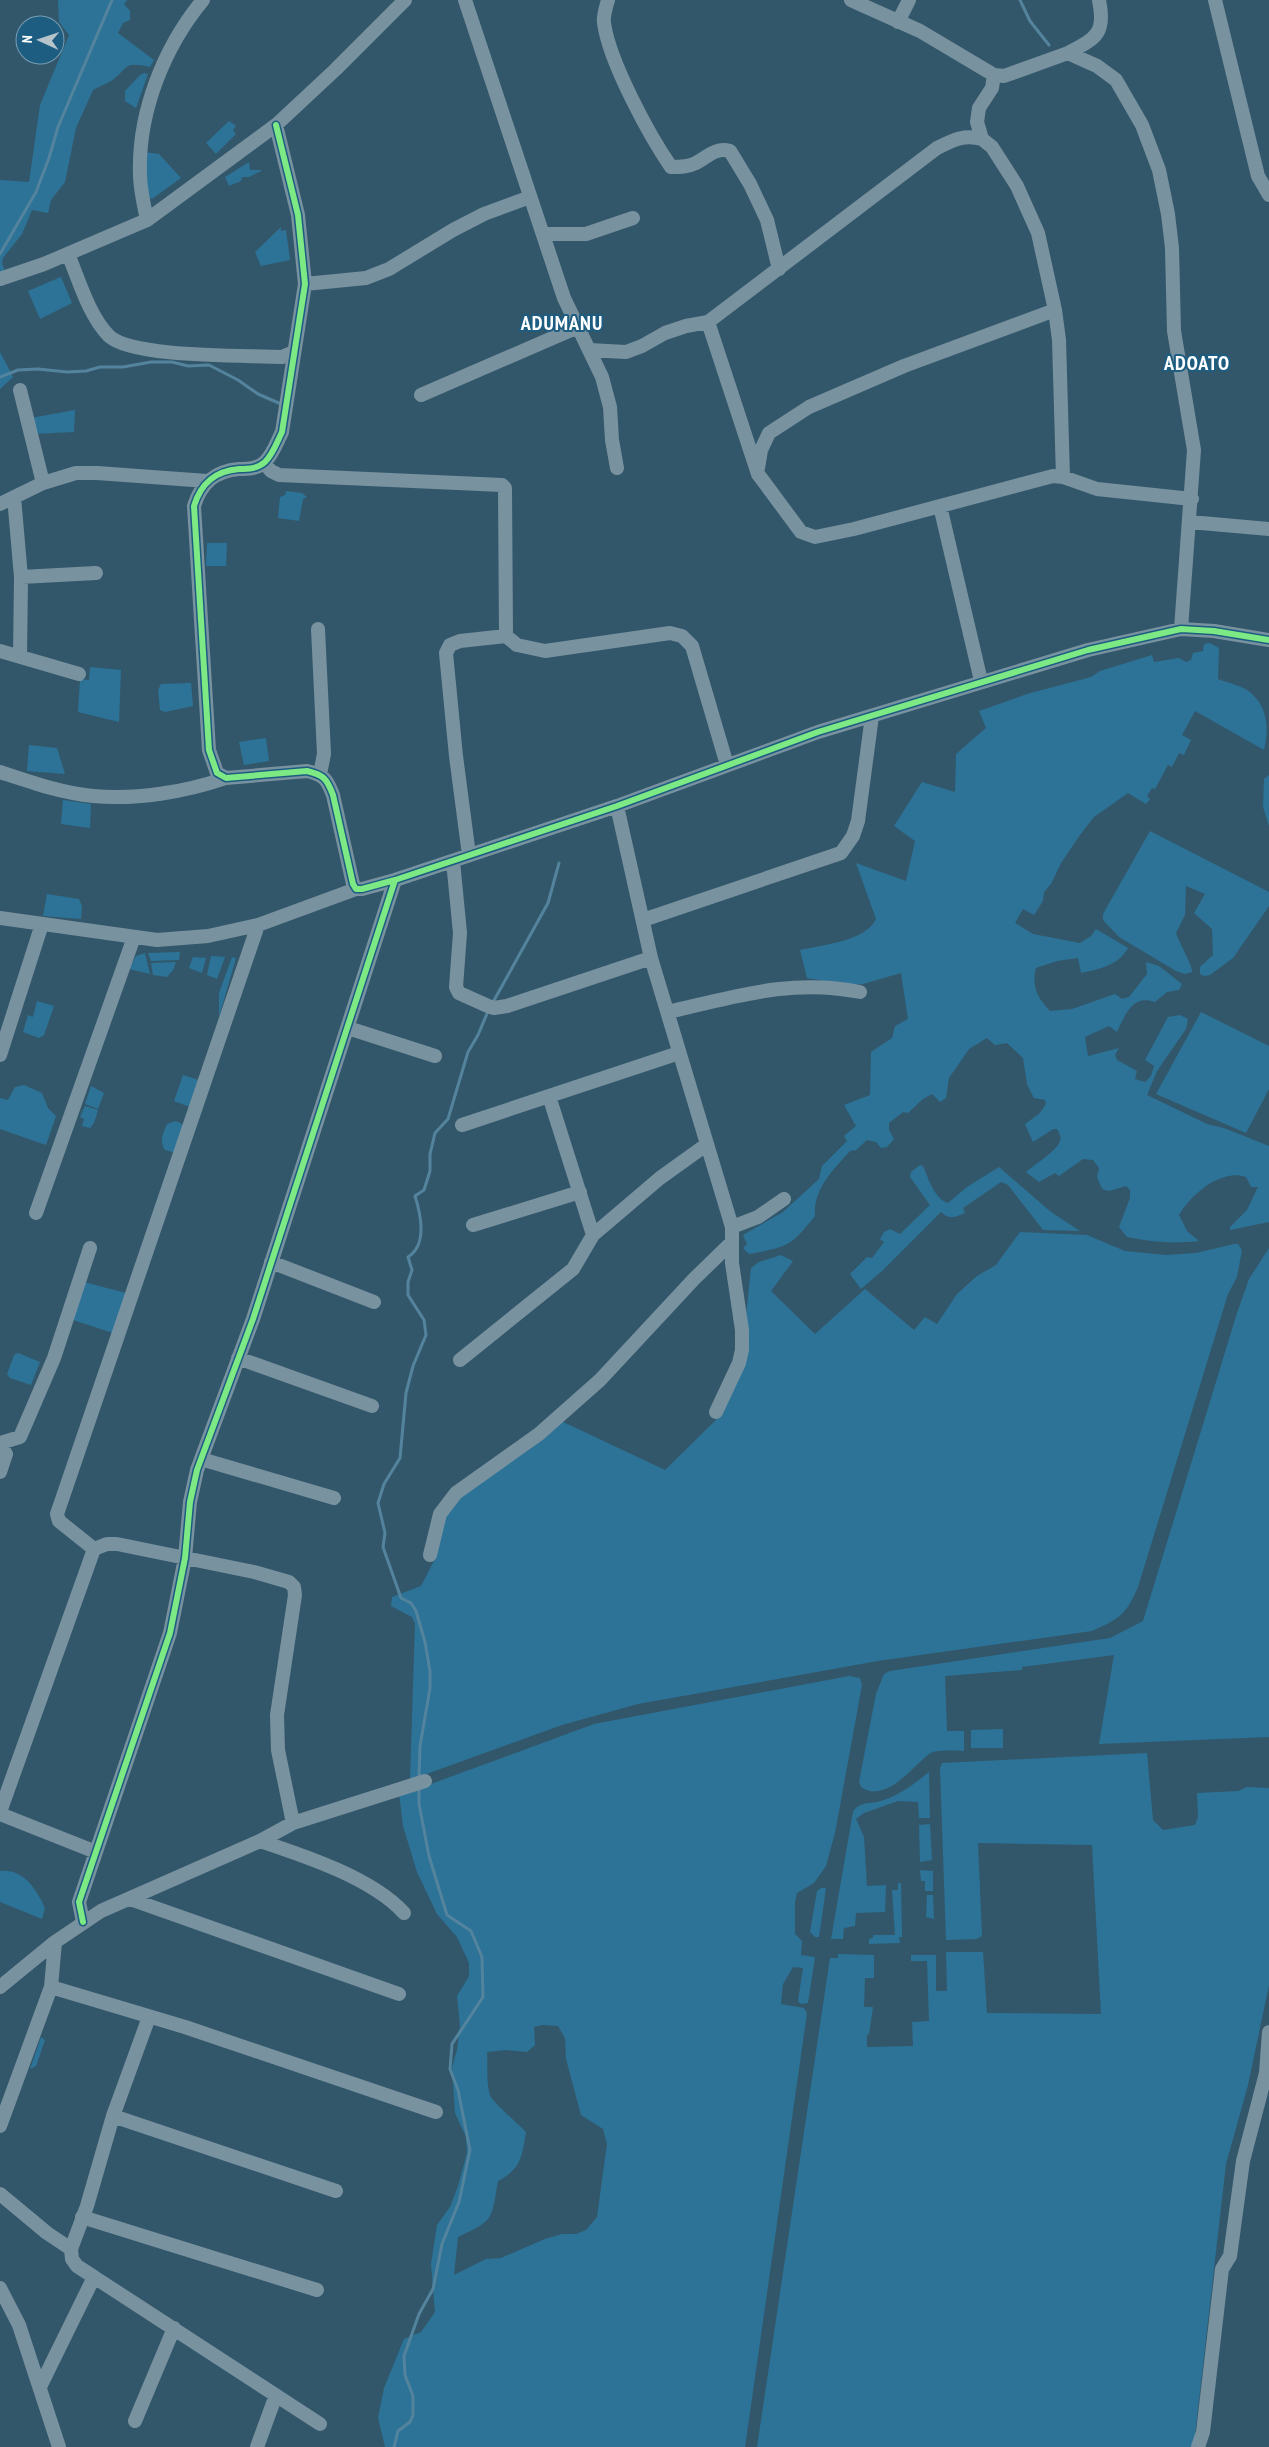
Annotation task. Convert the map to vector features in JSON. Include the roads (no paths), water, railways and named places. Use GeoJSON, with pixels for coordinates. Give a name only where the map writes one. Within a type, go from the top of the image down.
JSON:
{"type":"FeatureCollection","features":[{"type":"Feature","properties":{"kind":"street"},"geometry":{"type":"LineString","coordinates":[[147,220],[140,175],[143,125],[163,65],[188,19],[203,0]]}},
{"type":"Feature","properties":{"kind":"street"},"geometry":{"type":"LineString","coordinates":[[0,279],[68,254],[147,220],[276,125],[335,70],[405,0]]}},
{"type":"Feature","properties":{"kind":"street"},"geometry":{"type":"LineString","coordinates":[[465,0],[564,298],[602,377],[610,407],[612,440],[618,468]]}},
{"type":"Feature","properties":{"kind":"street"},"geometry":{"type":"LineString","coordinates":[[608,0],[604,21],[622,78],[662,154],[672,167],[684,167],[696,163],[710,153],[725,149],[730,151],[750,184],[766,220],[779,269]]}},
{"type":"Feature","properties":{"kind":"street"},"geometry":{"type":"LineString","coordinates":[[851,0],[920,32],[994,75],[1004,76],[1068,53],[1094,39],[1101,27],[1098,0]]}},
{"type":"Feature","properties":{"kind":"street"},"geometry":{"type":"LineString","coordinates":[[898,22],[909,0]]}},
{"type":"Feature","properties":{"kind":"street"},"geometry":{"type":"LineString","coordinates":[[1215,0],[1258,176],[1269,195]]}},
{"type":"Feature","properties":{"kind":"street"},"geometry":{"type":"LineString","coordinates":[[1068,53],[1097,66],[1116,80],[1142,124],[1159,170],[1172,248],[1174,331],[1192,434],[1194,467],[1181,629]]}},
{"type":"Feature","properties":{"kind":"street"},"geometry":{"type":"LineString","coordinates":[[982,139],[977,122],[979,108],[992,88],[994,75]]}},
{"type":"Feature","properties":{"kind":"street"},"geometry":{"type":"LineString","coordinates":[[226,778],[217,773],[209,750],[194,506],[199,491],[207,481],[225,472],[254,469],[264,463],[273,452],[282,432],[304,284],[298,215],[276,125]]}},
{"type":"Feature","properties":{"kind":"street"},"geometry":{"type":"LineString","coordinates":[[589,350],[626,352],[686,326],[708,322],[937,148],[959,137],[970,136],[982,139],[992,147],[1017,186],[1038,233],[1055,310],[1059,340],[1063,477]]}},
{"type":"Feature","properties":{"kind":"street"},"geometry":{"type":"LineString","coordinates":[[304,284],[366,278],[389,269],[453,230],[484,214],[530,197]]}},
{"type":"Feature","properties":{"kind":"street"},"geometry":{"type":"LineString","coordinates":[[544,234],[586,234],[634,218]]}},
{"type":"Feature","properties":{"kind":"street"},"geometry":{"type":"LineString","coordinates":[[68,254],[100,324],[120,344],[158,351],[282,357],[294,352]]}},
{"type":"Feature","properties":{"kind":"street"},"geometry":{"type":"LineString","coordinates":[[758,474],[761,450],[769,432],[809,407],[904,366],[1055,310]]}},
{"type":"Feature","properties":{"kind":"street"},"geometry":{"type":"LineString","coordinates":[[708,322],[758,474],[801,532],[815,537],[1041,479],[1063,477],[1097,489],[1192,499]]}},
{"type":"Feature","properties":{"kind":"street"},"geometry":{"type":"LineString","coordinates":[[421,395],[578,327]]}},
{"type":"Feature","properties":{"kind":"street"},"geometry":{"type":"LineString","coordinates":[[20,390],[43,483]]}},
{"type":"Feature","properties":{"kind":"street"},"geometry":{"type":"LineString","coordinates":[[264,463],[271,471],[279,475],[502,485],[505,488],[506,636]]}},
{"type":"Feature","properties":{"kind":"street"},"geometry":{"type":"LineString","coordinates":[[0,504],[43,483],[76,473],[207,481]]}},
{"type":"Feature","properties":{"kind":"street"},"geometry":{"type":"LineString","coordinates":[[14,497],[21,577],[20,657]]}},
{"type":"Feature","properties":{"kind":"street"},"geometry":{"type":"LineString","coordinates":[[940,506],[981,681]]}},
{"type":"Feature","properties":{"kind":"street"},"geometry":{"type":"LineString","coordinates":[[1190,522],[1269,529]]}},
{"type":"Feature","properties":{"kind":"street"},"geometry":{"type":"LineString","coordinates":[[21,577],[96,573]]}},
{"type":"Feature","properties":{"kind":"street"},"geometry":{"type":"LineString","coordinates":[[0,772],[43,786],[100,796],[172,792],[200,787],[226,778],[307,771],[320,774],[328,782],[333,795],[352,884],[362,890],[617,806],[818,732],[1088,650],[1181,629],[1214,631],[1269,640]]}},
{"type":"Feature","properties":{"kind":"street"},"geometry":{"type":"LineString","coordinates":[[318,630],[324,754],[320,774]]}},
{"type":"Feature","properties":{"kind":"street"},"geometry":{"type":"LineString","coordinates":[[469,855],[456,756],[446,653],[450,645],[460,641],[506,636],[517,645],[546,651],[670,634],[682,636],[692,646],[727,765]]}},
{"type":"Feature","properties":{"kind":"street"},"geometry":{"type":"LineString","coordinates":[[0,651],[79,674]]}},
{"type":"Feature","properties":{"kind":"street"},"geometry":{"type":"LineString","coordinates":[[643,920],[841,853],[849,842],[858,821],[872,716]]}},
{"type":"Feature","properties":{"kind":"street"},"geometry":{"type":"LineString","coordinates":[[617,806],[651,958],[732,1227],[731,1243],[742,1350],[739,1363],[716,1412]]}},
{"type":"Feature","properties":{"kind":"street"},"geometry":{"type":"LineString","coordinates":[[453,861],[460,933],[456,987],[459,994],[491,1007],[538,998],[576,982],[651,958]]}},
{"type":"Feature","properties":{"kind":"street"},"geometry":{"type":"LineString","coordinates":[[84,1922],[79,1902],[170,1633],[185,1558],[190,1502],[201,1459],[271,1262],[395,880]]}},
{"type":"Feature","properties":{"kind":"street"},"geometry":{"type":"LineString","coordinates":[[0,918],[157,940],[208,936],[258,925],[356,888]]}},
{"type":"Feature","properties":{"kind":"street"},"geometry":{"type":"LineString","coordinates":[[0,1055],[42,924]]}},
{"type":"Feature","properties":{"kind":"street"},"geometry":{"type":"LineString","coordinates":[[94,1549],[59,1521],[57,1514],[258,925]]}},
{"type":"Feature","properties":{"kind":"street"},"geometry":{"type":"LineString","coordinates":[[36,1213],[134,937]]}},
{"type":"Feature","properties":{"kind":"street"},"geometry":{"type":"LineString","coordinates":[[668,1012],[777,988],[819,986],[860,992]]}},
{"type":"Feature","properties":{"kind":"street"},"geometry":{"type":"LineString","coordinates":[[348,1028],[435,1056]]}},
{"type":"Feature","properties":{"kind":"street"},"geometry":{"type":"LineString","coordinates":[[462,1125],[679,1053]]}},
{"type":"Feature","properties":{"kind":"street"},"geometry":{"type":"LineString","coordinates":[[549,1096],[593,1235]]}},
{"type":"Feature","properties":{"kind":"street"},"geometry":{"type":"LineString","coordinates":[[460,1360],[573,1269],[593,1235],[660,1178],[706,1145]]}},
{"type":"Feature","properties":{"kind":"street"},"geometry":{"type":"LineString","coordinates":[[473,1225],[580,1192]]}},
{"type":"Feature","properties":{"kind":"street"},"geometry":{"type":"LineString","coordinates":[[732,1227],[758,1218],[784,1199]]}},
{"type":"Feature","properties":{"kind":"street"},"geometry":{"type":"LineString","coordinates":[[430,1555],[440,1514],[456,1493],[539,1434],[600,1380],[694,1279],[731,1243]]}},
{"type":"Feature","properties":{"kind":"street"},"geometry":{"type":"LineString","coordinates":[[0,1472],[6,1454],[0,1443],[20,1437],[54,1358],[90,1248]]}},
{"type":"Feature","properties":{"kind":"street"},"geometry":{"type":"LineString","coordinates":[[271,1262],[374,1302]]}},
{"type":"Feature","properties":{"kind":"street"},"geometry":{"type":"LineString","coordinates":[[238,1358],[372,1406]]}},
{"type":"Feature","properties":{"kind":"street"},"geometry":{"type":"LineString","coordinates":[[201,1459],[334,1498]]}},
{"type":"Feature","properties":{"kind":"street"},"geometry":{"type":"LineString","coordinates":[[96,1852],[0,1813],[94,1549],[107,1544],[117,1544],[254,1572],[289,1582],[294,1587],[277,1715],[278,1750],[293,1823]]}},
{"type":"Feature","properties":{"kind":"street"},"geometry":{"type":"LineString","coordinates":[[0,1987],[55,1942],[101,1911],[260,1841],[293,1823],[425,1781]]}},
{"type":"Feature","properties":{"kind":"street"},"geometry":{"type":"LineString","coordinates":[[260,1841],[302,1855],[382,1892],[404,1913]]}},
{"type":"Feature","properties":{"kind":"street"},"geometry":{"type":"LineString","coordinates":[[130,1899],[399,1994]]}},
{"type":"Feature","properties":{"kind":"street"},"geometry":{"type":"LineString","coordinates":[[0,2126],[51,1987],[55,1942]]}},
{"type":"Feature","properties":{"kind":"street"},"geometry":{"type":"LineString","coordinates":[[51,1987],[150,2016],[436,2112]]}},
{"type":"Feature","properties":{"kind":"street"},"geometry":{"type":"LineString","coordinates":[[150,2016],[113,2116],[71,2249],[72,2259],[77,2266],[320,2424]]}},
{"type":"Feature","properties":{"kind":"street"},"geometry":{"type":"LineString","coordinates":[[1198,2447],[1203,2432],[1222,2270],[1230,2256],[1243,2161],[1267,2073],[1269,2032]]}},
{"type":"Feature","properties":{"kind":"street"},"geometry":{"type":"LineString","coordinates":[[113,2116],[336,2191]]}},
{"type":"Feature","properties":{"kind":"street"},"geometry":{"type":"LineString","coordinates":[[0,2194],[47,2233],[71,2249]]}},
{"type":"Feature","properties":{"kind":"street"},"geometry":{"type":"LineString","coordinates":[[82,2217],[317,2290]]}},
{"type":"Feature","properties":{"kind":"street"},"geometry":{"type":"LineString","coordinates":[[40,2387],[94,2277]]}},
{"type":"Feature","properties":{"kind":"street"},"geometry":{"type":"LineString","coordinates":[[0,2288],[19,2325],[59,2447]]}},
{"type":"Feature","properties":{"kind":"street"},"geometry":{"type":"LineString","coordinates":[[135,2421],[174,2328]]}},
{"type":"Feature","properties":{"kind":"street"},"geometry":{"type":"LineString","coordinates":[[257,2447],[276,2395]]}},
{"type":"Feature","properties":{"kind":"waterway"},"geometry":{"type":"LineString","coordinates":[[0,254],[36,192],[58,127],[112,0]]}},
{"type":"Feature","properties":{"kind":"waterway"},"geometry":{"type":"LineString","coordinates":[[1020,0],[1030,21],[1049,45]]}},
{"type":"Feature","properties":{"kind":"waterway"},"geometry":{"type":"LineString","coordinates":[[0,377],[18,370],[86,371],[100,367],[123,367],[151,362],[172,362],[188,366],[209,365],[238,380],[258,394],[281,404]]}},
{"type":"Feature","properties":{"kind":"waterway"},"geometry":{"type":"LineString","coordinates":[[492,1004],[548,903],[559,863]]}},
{"type":"Feature","properties":{"kind":"waterway"},"geometry":{"type":"LineString","coordinates":[[419,1779],[420,1746],[430,1688],[430,1671],[425,1642],[416,1611],[411,1603],[401,1598],[383,1547],[385,1533],[378,1503],[384,1484],[400,1458],[406,1393],[413,1366],[426,1335],[424,1320],[408,1295],[408,1282],[412,1270],[408,1257],[418,1245],[421,1229],[415,1196],[424,1190],[430,1171],[430,1154],[435,1133],[448,1119],[468,1052],[478,1035],[489,1009]]}},
{"type":"Feature","properties":{"kind":"waterway"},"geometry":{"type":"LineString","coordinates":[[394,2447],[398,2431],[410,2422],[413,2415],[413,2396],[405,2375],[404,2356],[419,2314],[433,2289],[442,2244],[459,2202],[470,2150],[458,2090],[450,2069],[452,2044],[483,1997],[482,1957],[471,1931],[447,1915],[429,1856],[419,1804],[419,1788]]}},
{"type":"Feature","properties":{"kind":"district","name":"ADUMANU"},"geometry":{"type":"Point","coordinates":[562,323]}},
{"type":"Feature","properties":{"kind":"district","name":"ADOATO"},"geometry":{"type":"Point","coordinates":[1197,363]}}]}
